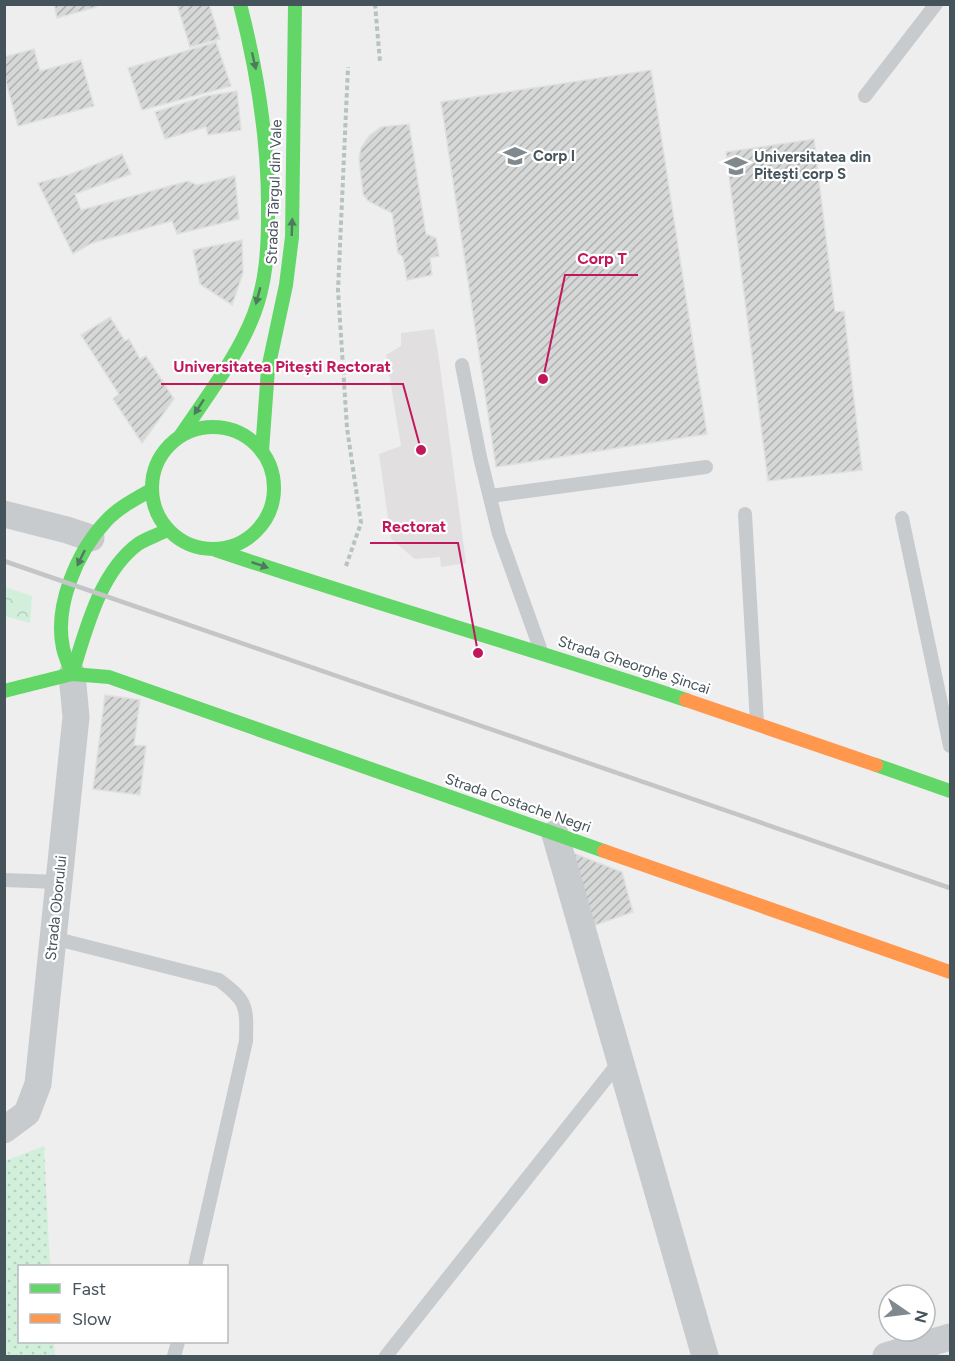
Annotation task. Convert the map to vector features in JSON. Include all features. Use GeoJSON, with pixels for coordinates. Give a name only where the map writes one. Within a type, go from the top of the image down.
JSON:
{"type":"FeatureCollection","features":[{"type":"Feature","properties":{"kind":"main road","name":"Strada Târgul din Vale"},"geometry":{"type":"LineString","coordinates":[[181,435],[240,343],[254,314],[267,252],[269,173],[267,136],[259,81],[240,4]]}},
{"type":"Feature","properties":{"kind":"main road","name":"Strada Târgul din Vale"},"geometry":{"type":"LineString","coordinates":[[262,451],[268,369],[286,285],[292,237],[295,4]]}},
{"type":"Feature","properties":{"kind":"main road"},"geometry":{"type":"LineString","coordinates":[[215,426],[233,430],[249,438],[262,451],[271,467],[274,485],[273,503],[265,520],[252,536],[235,546],[216,550],[198,548],[181,541],[167,530],[156,511],[151,490],[153,473],[159,458],[181,435],[197,428],[215,426]]}},
{"type":"Feature","properties":{"kind":"main road"},"geometry":{"type":"LineString","coordinates":[[72,674],[61,643],[64,606],[75,570],[91,538],[117,511],[151,490]]}},
{"type":"Feature","properties":{"kind":"main road"},"geometry":{"type":"LineString","coordinates":[[265,520],[272,537]]}},
{"type":"Feature","properties":{"kind":"main road"},"geometry":{"type":"LineString","coordinates":[[72,674],[92,615],[111,575],[122,559],[137,544],[167,530]]}},
{"type":"Feature","properties":{"kind":"main road","name":"Strada Gheorghe Șincai"},"geometry":{"type":"LineString","coordinates":[[216,550],[305,580],[542,652],[757,723],[951,792]]}},
{"type":"Feature","properties":{"kind":"main road"},"geometry":{"type":"LineString","coordinates":[[287,559],[305,580]]}},
{"type":"Feature","properties":{"kind":"main road"},"geometry":{"type":"LineString","coordinates":[[4,691],[72,674]]}},
{"type":"Feature","properties":{"kind":"main road","name":"Strada Costache Negri"},"geometry":{"type":"LineString","coordinates":[[72,674],[108,677],[951,972]]}},
{"type":"Feature","properties":{"kind":"street"},"geometry":{"type":"LineString","coordinates":[[4,514],[91,538]]}},
{"type":"Feature","properties":{"kind":"street","name":"Strada Oborului"},"geometry":{"type":"LineString","coordinates":[[4,1130],[27,1113],[38,1084],[76,717],[72,674]]}},
{"type":"Feature","properties":{"kind":"street"},"geometry":{"type":"LineString","coordinates":[[555,834],[705,1356]]}},
{"type":"Feature","properties":{"kind":"street"},"geometry":{"type":"LineString","coordinates":[[886,1356],[951,1337]]}},
{"type":"Feature","properties":{"kind":"lane"},"geometry":{"type":"LineString","coordinates":[[865,96],[936,4]]}},
{"type":"Feature","properties":{"kind":"lane"},"geometry":{"type":"LineString","coordinates":[[462,365],[480,457],[499,534],[542,652]]}},
{"type":"Feature","properties":{"kind":"lane"},"geometry":{"type":"LineString","coordinates":[[490,496],[706,467]]}},
{"type":"Feature","properties":{"kind":"lane"},"geometry":{"type":"LineString","coordinates":[[745,514],[757,723]]}},
{"type":"Feature","properties":{"kind":"lane"},"geometry":{"type":"LineString","coordinates":[[902,518],[951,746]]}},
{"type":"Feature","properties":{"kind":"lane"},"geometry":{"type":"LineString","coordinates":[[4,880],[59,882]]}},
{"type":"Feature","properties":{"kind":"lane"},"geometry":{"type":"LineString","coordinates":[[53,938],[219,980],[238,994],[247,1012],[246,1041],[195,1265]]}},
{"type":"Feature","properties":{"kind":"lane"},"geometry":{"type":"LineString","coordinates":[[386,1356],[620,1061]]}},
{"type":"Feature","properties":{"kind":"path"},"geometry":{"type":"LineString","coordinates":[[375,4],[380,62]]}},
{"type":"Feature","properties":{"kind":"path"},"geometry":{"type":"LineString","coordinates":[[337,590],[362,523],[348,428],[338,290],[348,67]]}},
{"type":"Feature","properties":{"kind":"shaded area"},"geometry":{"type":"Polygon","coordinates":[[[434,329],[466,563],[441,567],[440,557],[415,559],[391,539],[379,454],[401,446],[386,355],[401,346],[401,333],[434,329]]]}},
{"type":"Feature","properties":{"kind":"green space"},"geometry":{"type":"Polygon","coordinates":[[[5,587],[32,596],[30,623],[5,616],[5,587]]]}},
{"type":"Feature","properties":{"kind":"green space"},"geometry":{"type":"Polygon","coordinates":[[[44,1146],[50,1265],[18,1265],[18,1343],[54,1343],[55,1356],[5,1356],[5,1161],[44,1146]]]}},
{"type":"Feature","properties":{"kind":"building"},"geometry":{"type":"Polygon","coordinates":[[[54,4],[95,4],[96,7],[57,18],[54,4]]]}},
{"type":"Feature","properties":{"kind":"building"},"geometry":{"type":"Polygon","coordinates":[[[177,4],[209,4],[220,39],[190,47],[177,4]]]}},
{"type":"Feature","properties":{"kind":"building"},"geometry":{"type":"Polygon","coordinates":[[[216,42],[231,86],[142,110],[128,68],[216,42]]]}},
{"type":"Feature","properties":{"kind":"building"},"geometry":{"type":"Polygon","coordinates":[[[34,49],[40,71],[81,60],[94,106],[18,126],[4,74],[4,57],[34,49]]]}},
{"type":"Feature","properties":{"kind":"building"},"geometry":{"type":"Polygon","coordinates":[[[651,70],[707,434],[496,467],[441,102],[651,70]]]}},
{"type":"Feature","properties":{"kind":"building"},"geometry":{"type":"Polygon","coordinates":[[[237,91],[241,130],[208,135],[206,127],[165,139],[155,112],[206,96],[237,91]]]}},
{"type":"Feature","properties":{"kind":"building"},"geometry":{"type":"Polygon","coordinates":[[[409,124],[426,234],[436,238],[439,256],[430,258],[432,275],[407,280],[403,257],[398,253],[392,213],[368,201],[363,194],[359,158],[361,148],[369,136],[381,127],[409,124]]]}},
{"type":"Feature","properties":{"kind":"building"},"geometry":{"type":"Polygon","coordinates":[[[814,139],[835,312],[844,311],[862,470],[768,481],[726,152],[814,139]]]}},
{"type":"Feature","properties":{"kind":"building"},"geometry":{"type":"Polygon","coordinates":[[[122,154],[131,174],[75,194],[81,210],[188,181],[197,185],[235,176],[239,219],[177,234],[172,221],[92,243],[73,254],[38,183],[68,175],[122,154]]]}},
{"type":"Feature","properties":{"kind":"building"},"geometry":{"type":"Polygon","coordinates":[[[242,240],[243,273],[232,305],[200,284],[193,250],[242,240]]]}},
{"type":"Feature","properties":{"kind":"building"},"geometry":{"type":"Polygon","coordinates":[[[110,317],[125,341],[129,339],[140,359],[146,356],[174,399],[142,443],[113,399],[119,394],[81,335],[110,317]]]}},
{"type":"Feature","properties":{"kind":"building"},"geometry":{"type":"Polygon","coordinates":[[[105,695],[140,700],[134,745],[146,746],[140,795],[93,789],[105,695]]]}},
{"type":"Feature","properties":{"kind":"building"},"geometry":{"type":"Polygon","coordinates":[[[573,853],[622,872],[633,912],[590,927],[573,853]]]}},
{"type":"Feature","properties":{"kind":"railway"},"geometry":{"type":"LineString","coordinates":[[4,561],[950,888]]}},
{"type":"Feature","properties":{"kind":"traffic: fast"},"geometry":{"type":"LineString","coordinates":[[181,435],[239,346],[254,314],[266,266],[267,162],[257,83],[240,4]]}},
{"type":"Feature","properties":{"kind":"traffic: fast"},"geometry":{"type":"LineString","coordinates":[[262,451],[268,369],[286,285],[292,237],[295,4]]}},
{"type":"Feature","properties":{"kind":"traffic: fast"},"geometry":{"type":"LineString","coordinates":[[213,427],[236,431],[256,445],[270,465],[274,488],[270,511],[256,531],[236,545],[213,549],[190,545],[170,531],[156,511],[152,488],[156,465],[170,445],[190,431],[213,427]]}},
{"type":"Feature","properties":{"kind":"traffic: fast"},"geometry":{"type":"LineString","coordinates":[[72,674],[63,648],[61,632],[62,615],[70,580],[86,548],[106,521],[121,508],[151,490]]}},
{"type":"Feature","properties":{"kind":"traffic: fast"},"geometry":{"type":"LineString","coordinates":[[72,674],[96,604],[113,570],[138,544],[167,530]]}},
{"type":"Feature","properties":{"kind":"traffic: fast"},"geometry":{"type":"LineString","coordinates":[[216,550],[686,700]]}},
{"type":"Feature","properties":{"kind":"traffic: fast"},"geometry":{"type":"LineString","coordinates":[[4,691],[72,674],[109,677],[604,851]]}},
{"type":"Feature","properties":{"kind":"traffic: fast"},"geometry":{"type":"LineString","coordinates":[[876,765],[950,791]]}},
{"type":"Feature","properties":{"kind":"traffic: slow"},"geometry":{"type":"LineString","coordinates":[[686,700],[876,765]]}},
{"type":"Feature","properties":{"kind":"traffic: slow"},"geometry":{"type":"LineString","coordinates":[[604,851],[950,972]]}},
{"type":"Feature","properties":{"kind":"place","name":"Corp I"},"geometry":{"type":"Point","coordinates":[515,156]}},
{"type":"Feature","properties":{"kind":"place","name":"Universitatea din Pitești corp S"},"geometry":{"type":"Point","coordinates":[736,166]}},
{"type":"Feature","properties":{"kind":"place","name":"Corp T"},"geometry":{"type":"Point","coordinates":[543,379]}},
{"type":"Feature","properties":{"kind":"place","name":"Universitatea Pitești Rectorat"},"geometry":{"type":"Point","coordinates":[421,450]}},
{"type":"Feature","properties":{"kind":"place","name":"Rectorat"},"geometry":{"type":"Point","coordinates":[478,653]}}]}
